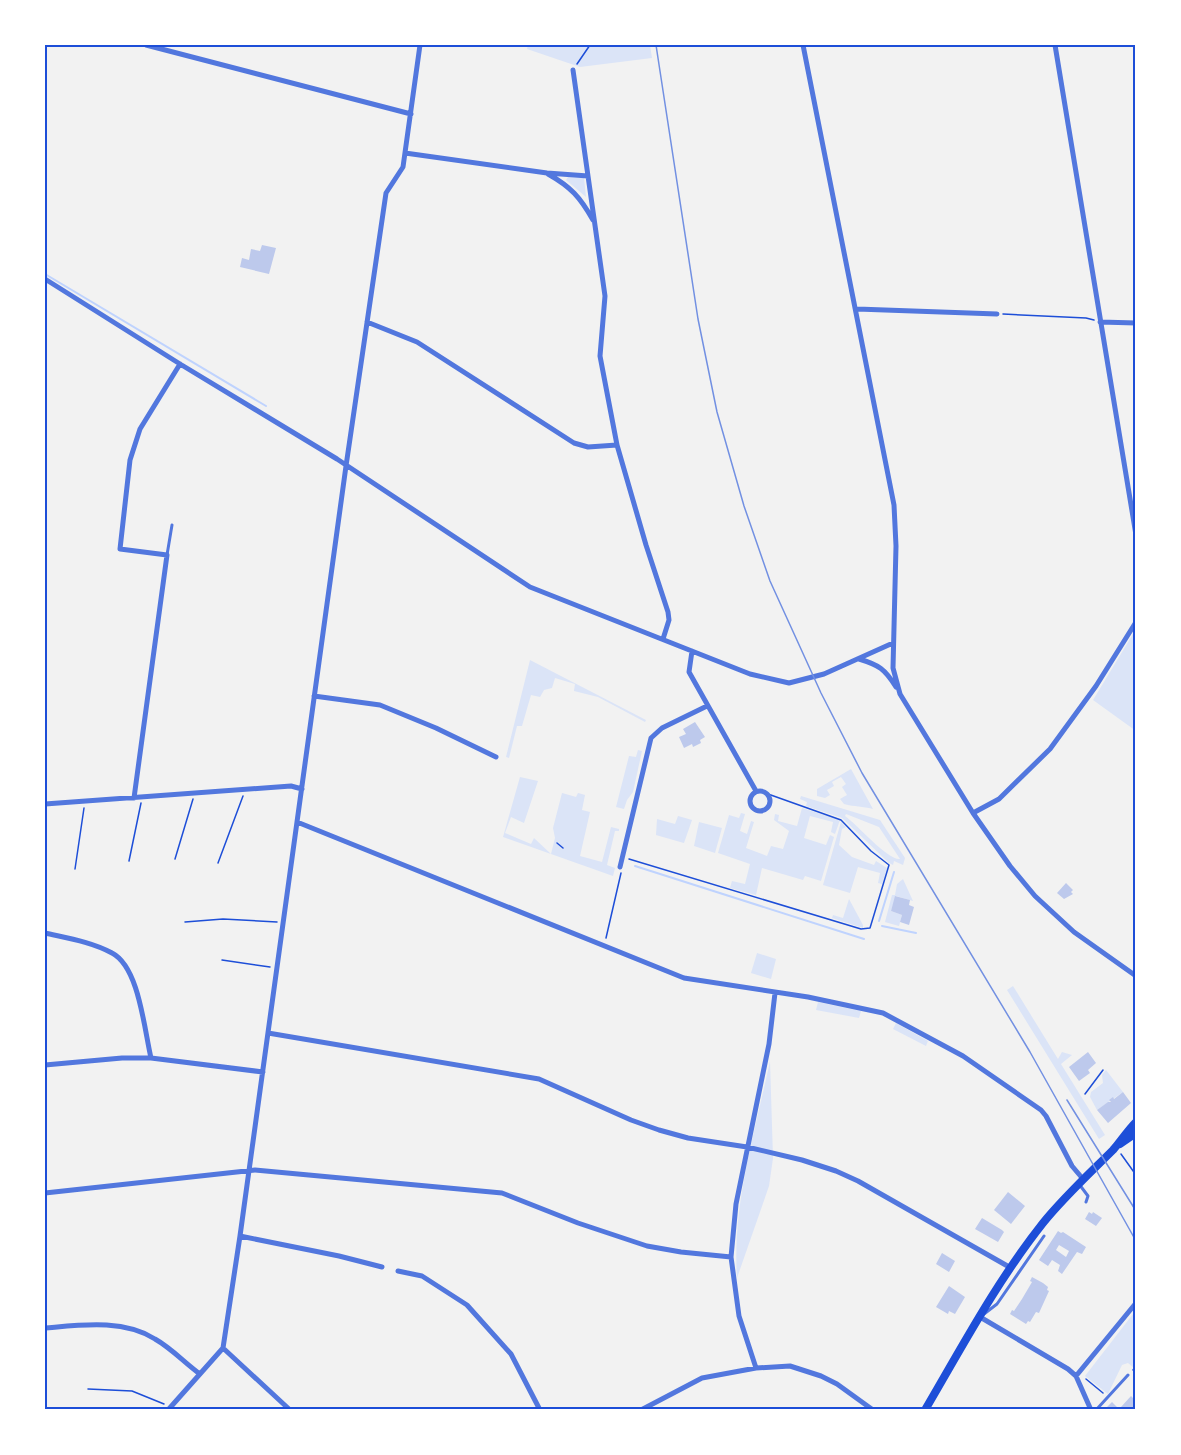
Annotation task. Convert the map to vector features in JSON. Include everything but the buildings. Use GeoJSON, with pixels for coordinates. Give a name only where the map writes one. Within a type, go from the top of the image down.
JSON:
{"type":"FeatureCollection","features":[{"type":"Feature","properties":{"kind":"main road"},"geometry":{"type":"LineString","coordinates":[[1117,1146],[1126,1131],[1136,1122]]}},
{"type":"Feature","properties":{"kind":"main road"},"geometry":{"type":"LineString","coordinates":[[925,1410],[1011,1268],[1043,1224],[1080,1181],[1117,1146],[1136,1132]]}},
{"type":"Feature","properties":{"kind":"street"},"geometry":{"type":"LineString","coordinates":[[146,45],[411,114]]}},
{"type":"Feature","properties":{"kind":"street"},"geometry":{"type":"LineString","coordinates":[[169,1409],[223,1348],[250,1170],[346,466],[386,193],[403,167],[420,45]]}},
{"type":"Feature","properties":{"kind":"street"},"geometry":{"type":"LineString","coordinates":[[803,45],[894,505],[896,546],[892,643],[893,668],[900,694]]}},
{"type":"Feature","properties":{"kind":"street"},"geometry":{"type":"LineString","coordinates":[[1055,45],[1136,535]]}},
{"type":"Feature","properties":{"kind":"street"},"geometry":{"type":"LineString","coordinates":[[573,70],[605,296],[600,356],[617,445],[668,612],[669,620],[663,639]]}},
{"type":"Feature","properties":{"kind":"street"},"geometry":{"type":"LineString","coordinates":[[405,153],[547,173],[588,176]]}},
{"type":"Feature","properties":{"kind":"street"},"geometry":{"type":"LineString","coordinates":[[547,173],[564,183],[581,199],[595,224]]}},
{"type":"Feature","properties":{"kind":"street"},"geometry":{"type":"LineString","coordinates":[[45,279],[346,466],[530,587],[750,674],[789,683],[824,674],[892,643]]}},
{"type":"Feature","properties":{"kind":"street"},"geometry":{"type":"LineString","coordinates":[[857,309],[997,314]]}},
{"type":"Feature","properties":{"kind":"street"},"geometry":{"type":"LineString","coordinates":[[367,322],[417,342],[574,443],[588,447],[617,445]]}},
{"type":"Feature","properties":{"kind":"street"},"geometry":{"type":"LineString","coordinates":[[1100,322],[1136,323]]}},
{"type":"Feature","properties":{"kind":"street"},"geometry":{"type":"LineString","coordinates":[[134,798],[167,555],[120,549],[130,460],[140,429],[180,364]]}},
{"type":"Feature","properties":{"kind":"street"},"geometry":{"type":"LineString","coordinates":[[974,813],[999,799],[1050,749],[1096,686],[1136,622]]}},
{"type":"Feature","properties":{"kind":"street"},"geometry":{"type":"LineString","coordinates":[[692,651],[689,672],[756,791]]}},
{"type":"Feature","properties":{"kind":"street"},"geometry":{"type":"LineString","coordinates":[[858,659],[874,663],[887,673],[974,813],[1010,866],[1035,896],[1074,932],[1136,976]]}},
{"type":"Feature","properties":{"kind":"street"},"geometry":{"type":"LineString","coordinates":[[314,696],[380,705],[436,728],[496,757]]}},
{"type":"Feature","properties":{"kind":"street"},"geometry":{"type":"LineString","coordinates":[[620,867],[651,738],[662,728],[707,706]]}},
{"type":"Feature","properties":{"kind":"street"},"geometry":{"type":"LineString","coordinates":[[45,804],[291,786],[302,789]]}},
{"type":"Feature","properties":{"kind":"street"},"geometry":{"type":"LineString","coordinates":[[756,791],[768,794],[770,801],[768,807],[759,811],[753,808],[750,802],[751,796],[756,791]]}},
{"type":"Feature","properties":{"kind":"street"},"geometry":{"type":"LineString","coordinates":[[297,822],[684,978],[808,997],[883,1013],[963,1056],[1046,1116],[1080,1181]]}},
{"type":"Feature","properties":{"kind":"street"},"geometry":{"type":"LineString","coordinates":[[45,933],[111,952],[125,962],[136,984],[151,1058]]}},
{"type":"Feature","properties":{"kind":"street"},"geometry":{"type":"LineString","coordinates":[[756,1368],[739,1316],[730,1257],[736,1204],[769,1044],[775,993]]}},
{"type":"Feature","properties":{"kind":"street"},"geometry":{"type":"LineString","coordinates":[[268,1033],[539,1079],[659,1130],[688,1138],[747,1147],[802,1160],[836,1171],[1011,1268]]}},
{"type":"Feature","properties":{"kind":"street"},"geometry":{"type":"LineString","coordinates":[[45,1065],[122,1058],[151,1058],[263,1072]]}},
{"type":"Feature","properties":{"kind":"street"},"geometry":{"type":"LineString","coordinates":[[45,1193],[239,1174],[250,1170],[501,1194],[647,1246],[730,1257]]}},
{"type":"Feature","properties":{"kind":"street"},"geometry":{"type":"LineString","coordinates":[[240,1236],[382,1267]]}},
{"type":"Feature","properties":{"kind":"street"},"geometry":{"type":"LineString","coordinates":[[398,1271],[422,1276],[467,1305],[511,1354],[540,1410]]}},
{"type":"Feature","properties":{"kind":"street"},"geometry":{"type":"LineString","coordinates":[[1077,1375],[1136,1303]]}},
{"type":"Feature","properties":{"kind":"street"},"geometry":{"type":"LineString","coordinates":[[980,1317],[1077,1375],[1090,1410]]}},
{"type":"Feature","properties":{"kind":"street"},"geometry":{"type":"LineString","coordinates":[[45,1328],[72,1325],[115,1326],[132,1329],[155,1339],[200,1374]]}},
{"type":"Feature","properties":{"kind":"street"},"geometry":{"type":"LineString","coordinates":[[223,1348],[290,1410]]}},
{"type":"Feature","properties":{"kind":"street"},"geometry":{"type":"LineString","coordinates":[[641,1410],[702,1378],[756,1368],[790,1366],[837,1384],[873,1410]]}},
{"type":"Feature","properties":{"kind":"lane"},"geometry":{"type":"LineString","coordinates":[[167,555],[172,525]]}},
{"type":"Feature","properties":{"kind":"lane"},"geometry":{"type":"LineString","coordinates":[[1080,1181],[1088,1196],[1086,1202]]}},
{"type":"Feature","properties":{"kind":"lane"},"geometry":{"type":"LineString","coordinates":[[980,1317],[997,1304],[1044,1236]]}},
{"type":"Feature","properties":{"kind":"lane"},"geometry":{"type":"LineString","coordinates":[[1095,1410],[1128,1375]]}},
{"type":"Feature","properties":{"kind":"path"},"geometry":{"type":"LineString","coordinates":[[573,70],[590,45]]}},
{"type":"Feature","properties":{"kind":"path"},"geometry":{"type":"LineString","coordinates":[[997,314],[1086,318],[1100,322]]}},
{"type":"Feature","properties":{"kind":"path"},"geometry":{"type":"LineString","coordinates":[[218,863],[245,790]]}},
{"type":"Feature","properties":{"kind":"path"},"geometry":{"type":"LineString","coordinates":[[175,859],[194,794]]}},
{"type":"Feature","properties":{"kind":"path"},"geometry":{"type":"LineString","coordinates":[[622,856],[861,929],[870,928],[889,865],[871,851],[841,820],[768,794]]}},
{"type":"Feature","properties":{"kind":"path"},"geometry":{"type":"LineString","coordinates":[[129,861],[143,797]]}},
{"type":"Feature","properties":{"kind":"path"},"geometry":{"type":"LineString","coordinates":[[75,869],[85,801]]}},
{"type":"Feature","properties":{"kind":"path"},"geometry":{"type":"LineString","coordinates":[[557,843],[562,848]]}},
{"type":"Feature","properties":{"kind":"path"},"geometry":{"type":"LineString","coordinates":[[604,945],[622,874],[620,867]]}},
{"type":"Feature","properties":{"kind":"path"},"geometry":{"type":"LineString","coordinates":[[185,922],[223,919],[284,922]]}},
{"type":"Feature","properties":{"kind":"path"},"geometry":{"type":"LineString","coordinates":[[222,960],[277,969]]}},
{"type":"Feature","properties":{"kind":"path"},"geometry":{"type":"LineString","coordinates":[[1085,1094],[1103,1070]]}},
{"type":"Feature","properties":{"kind":"path"},"geometry":{"type":"LineString","coordinates":[[1117,1146],[1136,1175]]}},
{"type":"Feature","properties":{"kind":"path"},"geometry":{"type":"LineString","coordinates":[[1077,1375],[1109,1397]]}},
{"type":"Feature","properties":{"kind":"path"},"geometry":{"type":"LineString","coordinates":[[88,1389],[132,1391],[169,1409]]}},
{"type":"Feature","properties":{"kind":"shaded area"},"geometry":{"type":"Polygon","coordinates":[[[528,45],[650,45],[652,58],[580,67],[527,49],[528,45]]]}},
{"type":"Feature","properties":{"kind":"shaded area"},"geometry":{"type":"Polygon","coordinates":[[[568,177],[584,178],[586,197],[566,180],[568,177]]]}},
{"type":"Feature","properties":{"kind":"shaded area"},"geometry":{"type":"Polygon","coordinates":[[[1136,629],[1136,731],[1093,700],[1136,629]]]}},
{"type":"Feature","properties":{"kind":"shaded area"},"geometry":{"type":"Polygon","coordinates":[[[530,660],[646,720],[645,722],[598,697],[574,691],[575,684],[555,678],[552,688],[544,690],[540,697],[531,695],[522,726],[517,726],[509,758],[506,757],[530,660]]]}},
{"type":"Feature","properties":{"kind":"shaded area"},"geometry":{"type":"Polygon","coordinates":[[[638,750],[642,751],[633,792],[624,809],[616,807],[629,756],[636,757],[638,750]]]}},
{"type":"Feature","properties":{"kind":"shaded area"},"geometry":{"type":"Polygon","coordinates":[[[851,769],[873,809],[844,804],[840,799],[847,795],[842,787],[846,784],[841,777],[832,782],[834,786],[827,790],[830,795],[825,798],[817,796],[817,789],[851,769]]]}},
{"type":"Feature","properties":{"kind":"shaded area"},"geometry":{"type":"Polygon","coordinates":[[[520,777],[538,781],[524,823],[511,817],[505,833],[531,844],[534,838],[551,854],[555,838],[553,828],[562,793],[576,797],[578,793],[585,795],[582,810],[590,812],[580,856],[602,862],[611,827],[619,829],[615,831],[607,865],[615,868],[613,876],[503,837],[520,777]]]}},
{"type":"Feature","properties":{"kind":"shaded area"},"geometry":{"type":"Polygon","coordinates":[[[801,796],[880,820],[905,858],[903,865],[894,861],[893,865],[889,863],[842,818],[806,806],[807,802],[800,799],[801,796]],[[846,814],[845,816],[880,848],[894,858],[900,859],[879,827],[846,814]]]}},
{"type":"Feature","properties":{"kind":"shaded area"},"geometry":{"type":"Polygon","coordinates":[[[802,808],[840,820],[835,834],[831,832],[833,822],[810,816],[804,838],[826,845],[830,835],[834,837],[821,881],[805,876],[803,880],[762,868],[756,895],[730,888],[732,881],[745,884],[750,864],[718,853],[729,815],[739,818],[741,813],[745,814],[740,831],[747,834],[751,821],[754,822],[746,848],[767,856],[771,846],[783,849],[789,831],[774,820],[775,814],[779,815],[778,821],[797,826],[802,808]]]}},
{"type":"Feature","properties":{"kind":"shaded area"},"geometry":{"type":"Polygon","coordinates":[[[678,816],[692,820],[684,843],[656,835],[657,819],[675,824],[678,816]]]}},
{"type":"Feature","properties":{"kind":"shaded area"},"geometry":{"type":"Polygon","coordinates":[[[699,822],[722,828],[715,853],[694,846],[699,822]]]}},
{"type":"Feature","properties":{"kind":"shaded area"},"geometry":{"type":"Polygon","coordinates":[[[841,822],[846,827],[842,829],[839,845],[852,857],[874,865],[876,861],[887,868],[882,884],[878,883],[880,873],[858,867],[850,893],[823,885],[841,822]]]}},
{"type":"Feature","properties":{"kind":"shaded area"},"geometry":{"type":"Polygon","coordinates":[[[903,879],[913,901],[896,896],[891,911],[902,915],[899,926],[885,922],[892,895],[895,895],[897,884],[903,879]]]}},
{"type":"Feature","properties":{"kind":"shaded area"},"geometry":{"type":"Polygon","coordinates":[[[849,899],[863,928],[832,918],[833,915],[843,918],[849,899]]]}},
{"type":"Feature","properties":{"kind":"shaded area"},"geometry":{"type":"Polygon","coordinates":[[[757,953],[776,959],[771,979],[751,973],[757,953]]]}},
{"type":"Feature","properties":{"kind":"shaded area"},"geometry":{"type":"Polygon","coordinates":[[[1013,986],[1058,1059],[1062,1052],[1072,1055],[1061,1064],[1105,1135],[1099,1139],[1007,990],[1013,986]]]}},
{"type":"Feature","properties":{"kind":"shaded area"},"geometry":{"type":"Polygon","coordinates":[[[818,1002],[861,1011],[859,1018],[816,1010],[818,1002]]]}},
{"type":"Feature","properties":{"kind":"shaded area"},"geometry":{"type":"Polygon","coordinates":[[[896,1023],[928,1041],[926,1046],[893,1029],[896,1023]]]}},
{"type":"Feature","properties":{"kind":"shaded area"},"geometry":{"type":"Polygon","coordinates":[[[770,1061],[773,1158],[769,1186],[737,1278],[736,1251],[741,1196],[770,1061]]]}},
{"type":"Feature","properties":{"kind":"shaded area"},"geometry":{"type":"Polygon","coordinates":[[[1106,1070],[1123,1092],[1097,1110],[1090,1097],[1091,1092],[1103,1083],[1102,1075],[1106,1070]]]}},
{"type":"Feature","properties":{"kind":"shaded area"},"geometry":{"type":"Polygon","coordinates":[[[1133,1314],[1136,1315],[1136,1364],[1134,1368],[1128,1363],[1122,1365],[1108,1394],[1085,1376],[1133,1314]]]}},
{"type":"Feature","properties":{"kind":"waterway"},"geometry":{"type":"LineString","coordinates":[[45,274],[266,406]]}},
{"type":"Feature","properties":{"kind":"waterway"},"geometry":{"type":"LineString","coordinates":[[635,866],[864,939]]}},
{"type":"Feature","properties":{"kind":"waterway"},"geometry":{"type":"LineString","coordinates":[[879,921],[894,872]]}},
{"type":"Feature","properties":{"kind":"waterway"},"geometry":{"type":"LineString","coordinates":[[882,926],[916,933]]}},
{"type":"Feature","properties":{"kind":"tram line"},"geometry":{"type":"LineString","coordinates":[[656,45],[698,319],[717,412],[744,506],[770,581],[821,693],[862,773],[1030,1052],[1136,1241]]}},
{"type":"Feature","properties":{"kind":"tram line"},"geometry":{"type":"LineString","coordinates":[[1067,1100],[1136,1211]]}}]}
